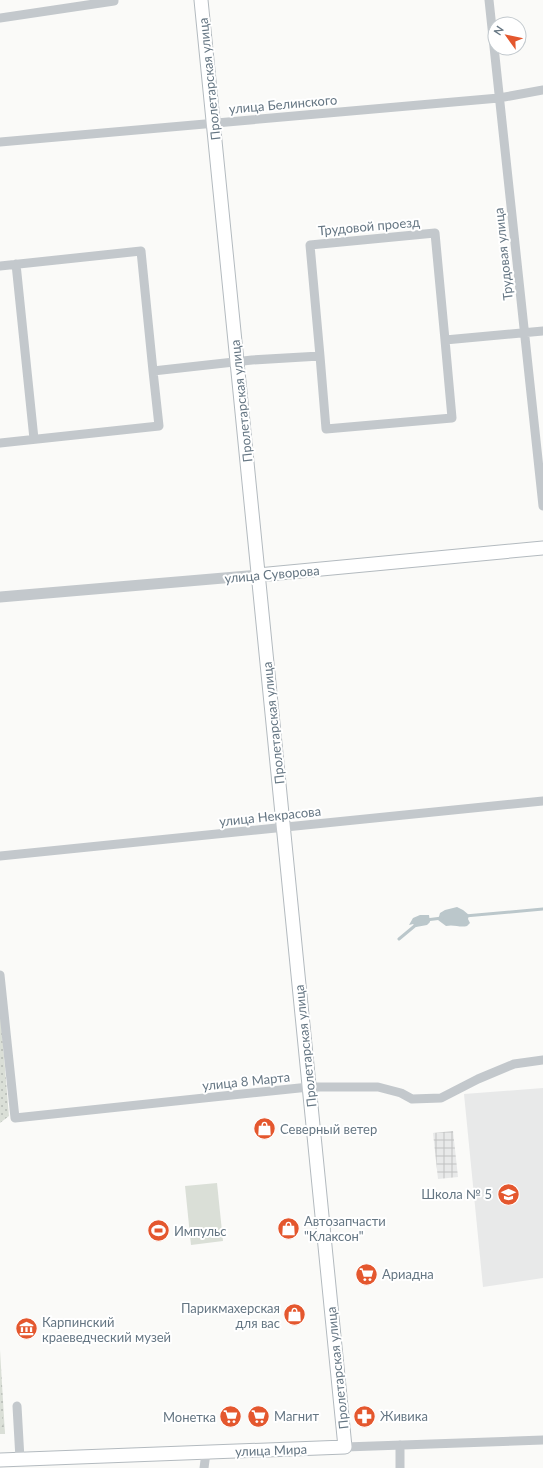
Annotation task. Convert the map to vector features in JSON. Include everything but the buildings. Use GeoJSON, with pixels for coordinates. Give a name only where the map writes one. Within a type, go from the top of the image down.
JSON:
{"type":"FeatureCollection","features":[{"type":"Feature","properties":{"kind":"main road","name":"Пролетарская улица"},"geometry":{"type":"LineString","coordinates":[[201,0],[345,1447]]}},
{"type":"Feature","properties":{"kind":"main road","name":"улица Суворова"},"geometry":{"type":"LineString","coordinates":[[258,575],[543,548]]}},
{"type":"Feature","properties":{"kind":"main road","name":"улица Мира"},"geometry":{"type":"LineString","coordinates":[[0,1460],[345,1447]]}},
{"type":"Feature","properties":{"kind":"street"},"geometry":{"type":"LineString","coordinates":[[0,18],[114,0]]}},
{"type":"Feature","properties":{"kind":"street","name":"Трудовая улица"},"geometry":{"type":"LineString","coordinates":[[489,0],[543,506]]}},
{"type":"Feature","properties":{"kind":"street","name":"улица Белинского"},"geometry":{"type":"LineString","coordinates":[[0,142],[499,98],[543,90]]}},
{"type":"Feature","properties":{"kind":"street","name":"Трудовой проезд"},"geometry":{"type":"LineString","coordinates":[[435,233],[452,418],[326,430],[320,356],[310,245],[435,233]]}},
{"type":"Feature","properties":{"kind":"street"},"geometry":{"type":"LineString","coordinates":[[0,266],[141,251],[159,426],[0,443]]}},
{"type":"Feature","properties":{"kind":"street"},"geometry":{"type":"LineString","coordinates":[[16,264],[34,439]]}},
{"type":"Feature","properties":{"kind":"street"},"geometry":{"type":"LineString","coordinates":[[445,340],[543,331]]}},
{"type":"Feature","properties":{"kind":"street"},"geometry":{"type":"LineString","coordinates":[[153,371],[252,360],[320,356]]}},
{"type":"Feature","properties":{"kind":"street","name":"улица Суворова"},"geometry":{"type":"LineString","coordinates":[[0,597],[258,575]]}},
{"type":"Feature","properties":{"kind":"street","name":"улица Некрасова"},"geometry":{"type":"LineString","coordinates":[[0,856],[543,801]]}},
{"type":"Feature","properties":{"kind":"street","name":"улица 8 Марта"},"geometry":{"type":"LineString","coordinates":[[0,975],[15,1118],[309,1087],[378,1087],[401,1093],[412,1098],[441,1098],[478,1079],[514,1064],[543,1060]]}},
{"type":"Feature","properties":{"kind":"street"},"geometry":{"type":"LineString","coordinates":[[17,1406],[20,1459]]}},
{"type":"Feature","properties":{"kind":"street","name":"улица Мира"},"geometry":{"type":"LineString","coordinates":[[345,1447],[543,1440]]}},
{"type":"Feature","properties":{"kind":"street"},"geometry":{"type":"LineString","coordinates":[[400,1445],[400,1468]]}},
{"type":"Feature","properties":{"kind":"street"},"geometry":{"type":"LineString","coordinates":[[204,1468],[206,1452]]}},
{"type":"Feature","properties":{"kind":"shaded area"},"geometry":{"type":"Polygon","coordinates":[[[457,907],[469,915],[468,919],[470,923],[467,926],[446,926],[438,920],[440,913],[457,907]]]}},
{"type":"Feature","properties":{"kind":"shaded area"},"geometry":{"type":"Polygon","coordinates":[[[420,915],[429,915],[430,922],[427,925],[416,927],[413,924],[409,925],[413,918],[420,915]]]}},
{"type":"Feature","properties":{"kind":"shaded area","name":"Школа № 5"},"geometry":{"type":"Polygon","coordinates":[[[543,1088],[543,1278],[483,1287],[464,1094],[543,1088]]]}},
{"type":"Feature","properties":{"kind":"shaded area"},"geometry":{"type":"Polygon","coordinates":[[[453,1131],[458,1177],[438,1179],[433,1133],[453,1131]]]}},
{"type":"Feature","properties":{"kind":"green space"},"geometry":{"type":"Polygon","coordinates":[[[0,1008],[9,1116],[0,1123],[0,1008]]]}},
{"type":"Feature","properties":{"kind":"green space"},"geometry":{"type":"Polygon","coordinates":[[[217,1183],[223,1241],[191,1245],[185,1186],[217,1183]]]}},
{"type":"Feature","properties":{"kind":"green space"},"geometry":{"type":"Polygon","coordinates":[[[0,1350],[5,1434],[0,1434],[0,1350]]]}},
{"type":"Feature","properties":{"kind":"green space"},"geometry":{"type":"Polygon","coordinates":[[[0,1410],[1,1411],[5,1434],[0,1434],[0,1410]]]}},
{"type":"Feature","properties":{"kind":"waterway"},"geometry":{"type":"LineString","coordinates":[[465,916],[543,909]]}},
{"type":"Feature","properties":{"kind":"waterway"},"geometry":{"type":"LineString","coordinates":[[426,920],[442,918]]}},
{"type":"Feature","properties":{"kind":"waterway"},"geometry":{"type":"LineString","coordinates":[[399,939],[417,924]]}},
{"type":"Feature","properties":{"kind":"place","name":"Северный ветер"},"geometry":{"type":"Point","coordinates":[264,1129]}},
{"type":"Feature","properties":{"kind":"place","name":"Школа № 5"},"geometry":{"type":"Point","coordinates":[508,1194]}},
{"type":"Feature","properties":{"kind":"place","name":"Автозапчасти \"Клаксон\""},"geometry":{"type":"Point","coordinates":[288,1228]}},
{"type":"Feature","properties":{"kind":"place","name":"Импульс"},"geometry":{"type":"Point","coordinates":[158,1231]}},
{"type":"Feature","properties":{"kind":"place","name":"Ариадна"},"geometry":{"type":"Point","coordinates":[367,1274]}},
{"type":"Feature","properties":{"kind":"place","name":"Парикмахерская для вас"},"geometry":{"type":"Point","coordinates":[295,1315]}},
{"type":"Feature","properties":{"kind":"place","name":"Карпинский краеведческий музей"},"geometry":{"type":"Point","coordinates":[26,1329]}},
{"type":"Feature","properties":{"kind":"place","name":"Магнит"},"geometry":{"type":"Point","coordinates":[259,1416]}},
{"type":"Feature","properties":{"kind":"place","name":"Живика"},"geometry":{"type":"Point","coordinates":[365,1416]}},
{"type":"Feature","properties":{"kind":"place","name":"Монетка"},"geometry":{"type":"Point","coordinates":[231,1417]}}]}
